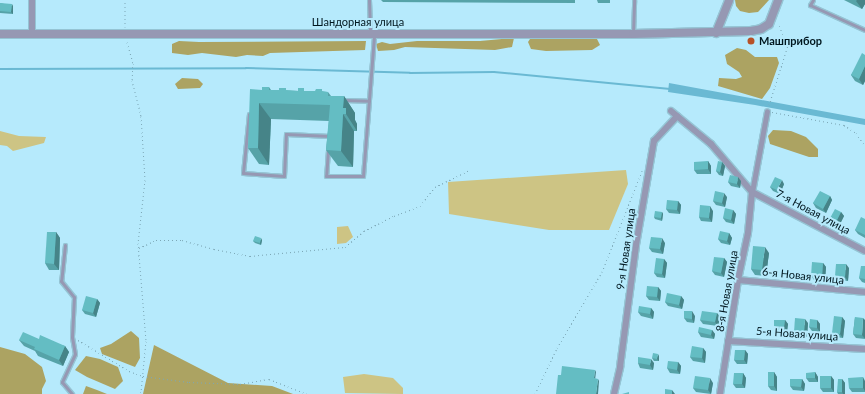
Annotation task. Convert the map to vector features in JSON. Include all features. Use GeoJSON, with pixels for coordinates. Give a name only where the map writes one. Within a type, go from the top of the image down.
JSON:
{"type":"FeatureCollection","features":[{"type":"Feature","properties":{"kind":"street"},"geometry":{"type":"LineString","coordinates":[[32,0],[32,33]]}},
{"type":"Feature","properties":{"kind":"street"},"geometry":{"type":"LineString","coordinates":[[716,33],[729,0]]}},
{"type":"Feature","properties":{"kind":"street","name":"Шандорная улица"},"geometry":{"type":"LineString","coordinates":[[0,34],[716,33],[761,29],[769,24],[778,0]]}},
{"type":"Feature","properties":{"kind":"street"},"geometry":{"type":"LineString","coordinates":[[671,111],[712,144],[752,192]]}},
{"type":"Feature","properties":{"kind":"street"},"geometry":{"type":"LineString","coordinates":[[752,192],[767,111]]}},
{"type":"Feature","properties":{"kind":"street","name":"9-я Новая улица"},"geometry":{"type":"LineString","coordinates":[[614,394],[620,367],[636,246],[654,141],[677,116]]}},
{"type":"Feature","properties":{"kind":"street","name":"7-я Новая улица"},"geometry":{"type":"LineString","coordinates":[[752,192],[865,251]]}},
{"type":"Feature","properties":{"kind":"street","name":"8-я Новая улица"},"geometry":{"type":"LineString","coordinates":[[720,394],[738,280],[748,233],[752,192]]}},
{"type":"Feature","properties":{"kind":"street","name":"6-я Новая улица"},"geometry":{"type":"LineString","coordinates":[[738,280],[865,292]]}},
{"type":"Feature","properties":{"kind":"street","name":"5-я Новая улица"},"geometry":{"type":"LineString","coordinates":[[728,340],[865,349]]}},
{"type":"Feature","properties":{"kind":"lane"},"geometry":{"type":"LineString","coordinates":[[250,113],[243,174],[284,176],[286,134],[330,135],[326,176],[363,176],[369,101],[372,33],[369,0]]}},
{"type":"Feature","properties":{"kind":"lane"},"geometry":{"type":"LineString","coordinates":[[633,34],[634,0]]}},
{"type":"Feature","properties":{"kind":"lane"},"geometry":{"type":"LineString","coordinates":[[813,0],[810,5],[865,30]]}},
{"type":"Feature","properties":{"kind":"lane"},"geometry":{"type":"LineString","coordinates":[[337,100],[369,101]]}},
{"type":"Feature","properties":{"kind":"lane"},"geometry":{"type":"LineString","coordinates":[[65,245],[61,281],[74,297],[72,337],[74,354],[62,382],[72,394]]}},
{"type":"Feature","properties":{"kind":"path"},"geometry":{"type":"LineString","coordinates":[[773,14],[788,45],[767,111],[844,125],[856,132],[865,146]]}},
{"type":"Feature","properties":{"kind":"path"},"geometry":{"type":"LineString","coordinates":[[133,63],[132,80],[141,116],[145,180],[139,249],[146,341],[141,392],[139,394]]}},
{"type":"Feature","properties":{"kind":"path"},"geometry":{"type":"LineString","coordinates":[[535,394],[557,348],[602,272],[643,170]]}},
{"type":"Feature","properties":{"kind":"path"},"geometry":{"type":"LineString","coordinates":[[139,249],[156,240],[182,240],[214,249],[250,256],[345,247],[364,231],[394,216],[420,206],[435,187],[468,171]]}},
{"type":"Feature","properties":{"kind":"path"},"geometry":{"type":"LineString","coordinates":[[72,337],[129,371],[143,376],[196,383],[240,384],[269,379],[307,394]]}},
{"type":"Feature","properties":{"kind":"shaded area"},"geometry":{"type":"Polygon","coordinates":[[[735,0],[769,0],[758,12],[749,13],[740,11],[736,6],[735,0]]]}},
{"type":"Feature","properties":{"kind":"shaded area"},"geometry":{"type":"Polygon","coordinates":[[[514,38],[512,47],[495,50],[405,47],[394,50],[378,51],[376,44],[382,42],[390,44],[417,41],[480,41],[514,38]]]}},
{"type":"Feature","properties":{"kind":"shaded area"},"geometry":{"type":"Polygon","coordinates":[[[530,39],[597,39],[600,45],[592,50],[546,51],[531,49],[528,42],[530,39]]]}},
{"type":"Feature","properties":{"kind":"shaded area"},"geometry":{"type":"Polygon","coordinates":[[[179,41],[366,41],[365,50],[270,53],[263,56],[247,55],[236,57],[202,53],[188,55],[172,53],[172,44],[179,41]]]}},
{"type":"Feature","properties":{"kind":"shaded area"},"geometry":{"type":"Polygon","coordinates":[[[737,48],[746,50],[755,57],[777,57],[779,63],[770,88],[762,99],[718,86],[719,78],[736,79],[742,77],[739,72],[727,64],[725,55],[737,48]]]}},
{"type":"Feature","properties":{"kind":"shaded area"},"geometry":{"type":"Polygon","coordinates":[[[182,78],[198,79],[203,84],[200,88],[178,89],[175,84],[182,78]]]}},
{"type":"Feature","properties":{"kind":"shaded area"},"geometry":{"type":"Polygon","coordinates":[[[773,130],[791,131],[806,137],[818,149],[818,157],[809,157],[770,144],[768,136],[773,130]]]}},
{"type":"Feature","properties":{"kind":"shaded area"},"geometry":{"type":"Polygon","coordinates":[[[0,131],[19,136],[46,137],[44,143],[13,151],[7,146],[0,145],[0,131]]]}},
{"type":"Feature","properties":{"kind":"shaded area"},"geometry":{"type":"Polygon","coordinates":[[[626,170],[628,184],[609,230],[549,230],[449,214],[448,182],[626,170]]]}},
{"type":"Feature","properties":{"kind":"shaded area"},"geometry":{"type":"Polygon","coordinates":[[[348,226],[353,237],[346,243],[337,244],[337,227],[348,226]]]}},
{"type":"Feature","properties":{"kind":"shaded area"},"geometry":{"type":"Polygon","coordinates":[[[131,331],[139,338],[140,358],[135,367],[102,354],[100,348],[111,344],[131,331]]]}},
{"type":"Feature","properties":{"kind":"shaded area"},"geometry":{"type":"Polygon","coordinates":[[[154,345],[228,383],[272,386],[293,394],[143,394],[154,345]]]}},
{"type":"Feature","properties":{"kind":"shaded area"},"geometry":{"type":"Polygon","coordinates":[[[0,347],[25,354],[42,367],[46,381],[42,389],[42,394],[0,394],[0,347]]]}},
{"type":"Feature","properties":{"kind":"shaded area"},"geometry":{"type":"Polygon","coordinates":[[[86,356],[100,359],[118,367],[123,381],[115,389],[75,370],[86,356]]]}},
{"type":"Feature","properties":{"kind":"shaded area"},"geometry":{"type":"Polygon","coordinates":[[[364,374],[393,378],[403,388],[403,394],[345,393],[343,377],[364,374]]]}},
{"type":"Feature","properties":{"kind":"shaded area"},"geometry":{"type":"Polygon","coordinates":[[[86,386],[97,390],[107,394],[83,394],[86,386]]]}},
{"type":"Feature","properties":{"kind":"water"},"geometry":{"type":"Polygon","coordinates":[[[669,83],[865,119],[865,125],[755,105],[668,92],[669,83]]]}},
{"type":"Feature","properties":{"kind":"building"},"geometry":{"type":"Polygon","coordinates":[[[0,3],[12,4],[11,12],[0,11],[0,3]]]}},
{"type":"Feature","properties":{"kind":"building"},"geometry":{"type":"Polygon","coordinates":[[[862,53],[865,55],[865,66],[859,79],[851,75],[862,53]]]}},
{"type":"Feature","properties":{"kind":"building"},"geometry":{"type":"Polygon","coordinates":[[[262,87],[269,87],[269,90],[286,88],[286,90],[298,91],[298,88],[304,88],[304,91],[315,91],[316,89],[322,89],[322,91],[328,92],[328,96],[344,96],[343,108],[346,108],[346,114],[343,114],[341,151],[326,150],[330,105],[259,103],[258,148],[248,148],[250,89],[262,90],[262,87]]]}},
{"type":"Feature","properties":{"kind":"building"},"geometry":{"type":"Polygon","coordinates":[[[708,161],[708,169],[694,170],[694,162],[708,161]]]}},
{"type":"Feature","properties":{"kind":"building"},"geometry":{"type":"Polygon","coordinates":[[[718,161],[722,162],[720,172],[716,171],[718,161]]]}},
{"type":"Feature","properties":{"kind":"building"},"geometry":{"type":"Polygon","coordinates":[[[730,175],[738,177],[737,184],[728,182],[730,175]]]}},
{"type":"Feature","properties":{"kind":"building"},"geometry":{"type":"Polygon","coordinates":[[[775,177],[782,180],[777,190],[770,187],[775,177]]]}},
{"type":"Feature","properties":{"kind":"building"},"geometry":{"type":"Polygon","coordinates":[[[715,191],[724,193],[722,203],[713,201],[715,191]]]}},
{"type":"Feature","properties":{"kind":"building"},"geometry":{"type":"Polygon","coordinates":[[[820,191],[830,196],[823,209],[813,203],[820,191]]]}},
{"type":"Feature","properties":{"kind":"building"},"geometry":{"type":"Polygon","coordinates":[[[667,200],[678,201],[677,210],[666,209],[667,200]]]}},
{"type":"Feature","properties":{"kind":"building"},"geometry":{"type":"Polygon","coordinates":[[[700,205],[710,206],[709,218],[699,217],[700,205]]]}},
{"type":"Feature","properties":{"kind":"building"},"geometry":{"type":"Polygon","coordinates":[[[725,208],[733,210],[731,220],[723,218],[725,208]]]}},
{"type":"Feature","properties":{"kind":"building"},"geometry":{"type":"Polygon","coordinates":[[[835,209],[841,212],[835,224],[829,220],[835,209]]]}},
{"type":"Feature","properties":{"kind":"building"},"geometry":{"type":"Polygon","coordinates":[[[655,211],[662,212],[661,218],[654,217],[655,211]]]}},
{"type":"Feature","properties":{"kind":"building"},"geometry":{"type":"Polygon","coordinates":[[[861,217],[865,219],[865,235],[855,230],[861,217]]]}},
{"type":"Feature","properties":{"kind":"building"},"geometry":{"type":"Polygon","coordinates":[[[720,231],[729,233],[727,241],[718,239],[720,231]]]}},
{"type":"Feature","properties":{"kind":"building"},"geometry":{"type":"Polygon","coordinates":[[[47,232],[56,232],[54,264],[45,263],[47,232]]]}},
{"type":"Feature","properties":{"kind":"building"},"geometry":{"type":"Polygon","coordinates":[[[255,236],[261,238],[260,243],[253,241],[255,236]]]}},
{"type":"Feature","properties":{"kind":"building"},"geometry":{"type":"Polygon","coordinates":[[[651,237],[662,238],[660,249],[649,248],[651,237]]]}},
{"type":"Feature","properties":{"kind":"building"},"geometry":{"type":"Polygon","coordinates":[[[753,246],[765,247],[762,270],[751,269],[753,246]]]}},
{"type":"Feature","properties":{"kind":"building"},"geometry":{"type":"Polygon","coordinates":[[[714,257],[724,258],[721,273],[712,271],[714,257]]]}},
{"type":"Feature","properties":{"kind":"building"},"geometry":{"type":"Polygon","coordinates":[[[656,258],[664,259],[662,274],[654,273],[656,258]]]}},
{"type":"Feature","properties":{"kind":"building"},"geometry":{"type":"Polygon","coordinates":[[[812,262],[823,263],[822,277],[811,276],[812,262]]]}},
{"type":"Feature","properties":{"kind":"building"},"geometry":{"type":"Polygon","coordinates":[[[836,264],[846,264],[845,277],[835,276],[836,264]]]}},
{"type":"Feature","properties":{"kind":"building"},"geometry":{"type":"Polygon","coordinates":[[[861,266],[865,266],[865,279],[859,278],[861,266]]]}},
{"type":"Feature","properties":{"kind":"building"},"geometry":{"type":"Polygon","coordinates":[[[647,286],[658,287],[657,297],[646,296],[647,286]]]}},
{"type":"Feature","properties":{"kind":"building"},"geometry":{"type":"Polygon","coordinates":[[[667,293],[681,296],[679,305],[665,302],[667,293]]]}},
{"type":"Feature","properties":{"kind":"building"},"geometry":{"type":"Polygon","coordinates":[[[86,296],[97,299],[93,313],[82,310],[86,296]]]}},
{"type":"Feature","properties":{"kind":"building"},"geometry":{"type":"Polygon","coordinates":[[[639,306],[651,308],[650,314],[638,312],[639,306]]]}},
{"type":"Feature","properties":{"kind":"building"},"geometry":{"type":"Polygon","coordinates":[[[684,311],[692,311],[692,319],[684,318],[684,311]]]}},
{"type":"Feature","properties":{"kind":"building"},"geometry":{"type":"Polygon","coordinates":[[[702,311],[717,313],[715,322],[700,320],[702,311]]]}},
{"type":"Feature","properties":{"kind":"building"},"geometry":{"type":"Polygon","coordinates":[[[834,316],[842,317],[840,334],[832,333],[834,316]]]}},
{"type":"Feature","properties":{"kind":"building"},"geometry":{"type":"Polygon","coordinates":[[[855,317],[863,318],[862,335],[853,334],[855,317]]]}},
{"type":"Feature","properties":{"kind":"building"},"geometry":{"type":"Polygon","coordinates":[[[795,318],[805,319],[804,333],[794,332],[795,318]]]}},
{"type":"Feature","properties":{"kind":"building"},"geometry":{"type":"Polygon","coordinates":[[[810,319],[817,320],[817,328],[809,327],[810,319]]]}},
{"type":"Feature","properties":{"kind":"building"},"geometry":{"type":"Polygon","coordinates":[[[774,320],[785,320],[784,327],[774,326],[774,320]]]}},
{"type":"Feature","properties":{"kind":"building"},"geometry":{"type":"Polygon","coordinates":[[[699,327],[712,330],[711,335],[698,332],[699,327]]]}},
{"type":"Feature","properties":{"kind":"building"},"geometry":{"type":"Polygon","coordinates":[[[23,332],[39,339],[40,335],[65,346],[59,360],[34,349],[35,347],[19,340],[23,332]]]}},
{"type":"Feature","properties":{"kind":"building"},"geometry":{"type":"Polygon","coordinates":[[[692,346],[703,348],[702,358],[690,357],[692,346]]]}},
{"type":"Feature","properties":{"kind":"building"},"geometry":{"type":"Polygon","coordinates":[[[735,350],[745,350],[744,360],[734,360],[735,350]]]}},
{"type":"Feature","properties":{"kind":"building"},"geometry":{"type":"Polygon","coordinates":[[[653,353],[658,354],[657,359],[652,358],[653,353]]]}},
{"type":"Feature","properties":{"kind":"building"},"geometry":{"type":"Polygon","coordinates":[[[638,357],[651,359],[650,365],[638,363],[638,357]]]}},
{"type":"Feature","properties":{"kind":"building"},"geometry":{"type":"Polygon","coordinates":[[[668,361],[678,362],[677,370],[667,368],[668,361]]]}},
{"type":"Feature","properties":{"kind":"building"},"geometry":{"type":"Polygon","coordinates":[[[562,366],[595,370],[594,378],[598,379],[596,394],[556,394],[558,375],[561,375],[562,366]]]}},
{"type":"Feature","properties":{"kind":"building"},"geometry":{"type":"Polygon","coordinates":[[[768,372],[774,372],[774,386],[768,386],[768,372]]]}},
{"type":"Feature","properties":{"kind":"building"},"geometry":{"type":"Polygon","coordinates":[[[815,372],[815,378],[806,378],[806,373],[815,372]]]}},
{"type":"Feature","properties":{"kind":"building"},"geometry":{"type":"Polygon","coordinates":[[[734,373],[743,373],[742,384],[733,384],[734,373]]]}},
{"type":"Feature","properties":{"kind":"building"},"geometry":{"type":"Polygon","coordinates":[[[695,376],[710,378],[708,390],[693,388],[695,376]]]}},
{"type":"Feature","properties":{"kind":"building"},"geometry":{"type":"Polygon","coordinates":[[[820,376],[831,376],[831,388],[820,388],[820,376]]]}},
{"type":"Feature","properties":{"kind":"building"},"geometry":{"type":"Polygon","coordinates":[[[863,377],[863,388],[849,388],[848,378],[863,377]]]}},
{"type":"Feature","properties":{"kind":"building"},"geometry":{"type":"Polygon","coordinates":[[[790,379],[802,379],[801,387],[790,386],[790,379]]]}},
{"type":"Feature","properties":{"kind":"building"},"geometry":{"type":"Polygon","coordinates":[[[838,379],[842,379],[842,392],[837,392],[838,379]]]}},
{"type":"Feature","properties":{"kind":"building"},"geometry":{"type":"Polygon","coordinates":[[[665,389],[672,390],[672,394],[665,394],[665,389]]]}},
{"type":"Feature","properties":{"kind":"waterway"},"geometry":{"type":"LineString","coordinates":[[0,69],[246,68],[410,73],[494,72],[670,89]]}},
{"type":"Feature","properties":{"kind":"place","name":"Машприбор"},"geometry":{"type":"Point","coordinates":[751,41]}}]}
